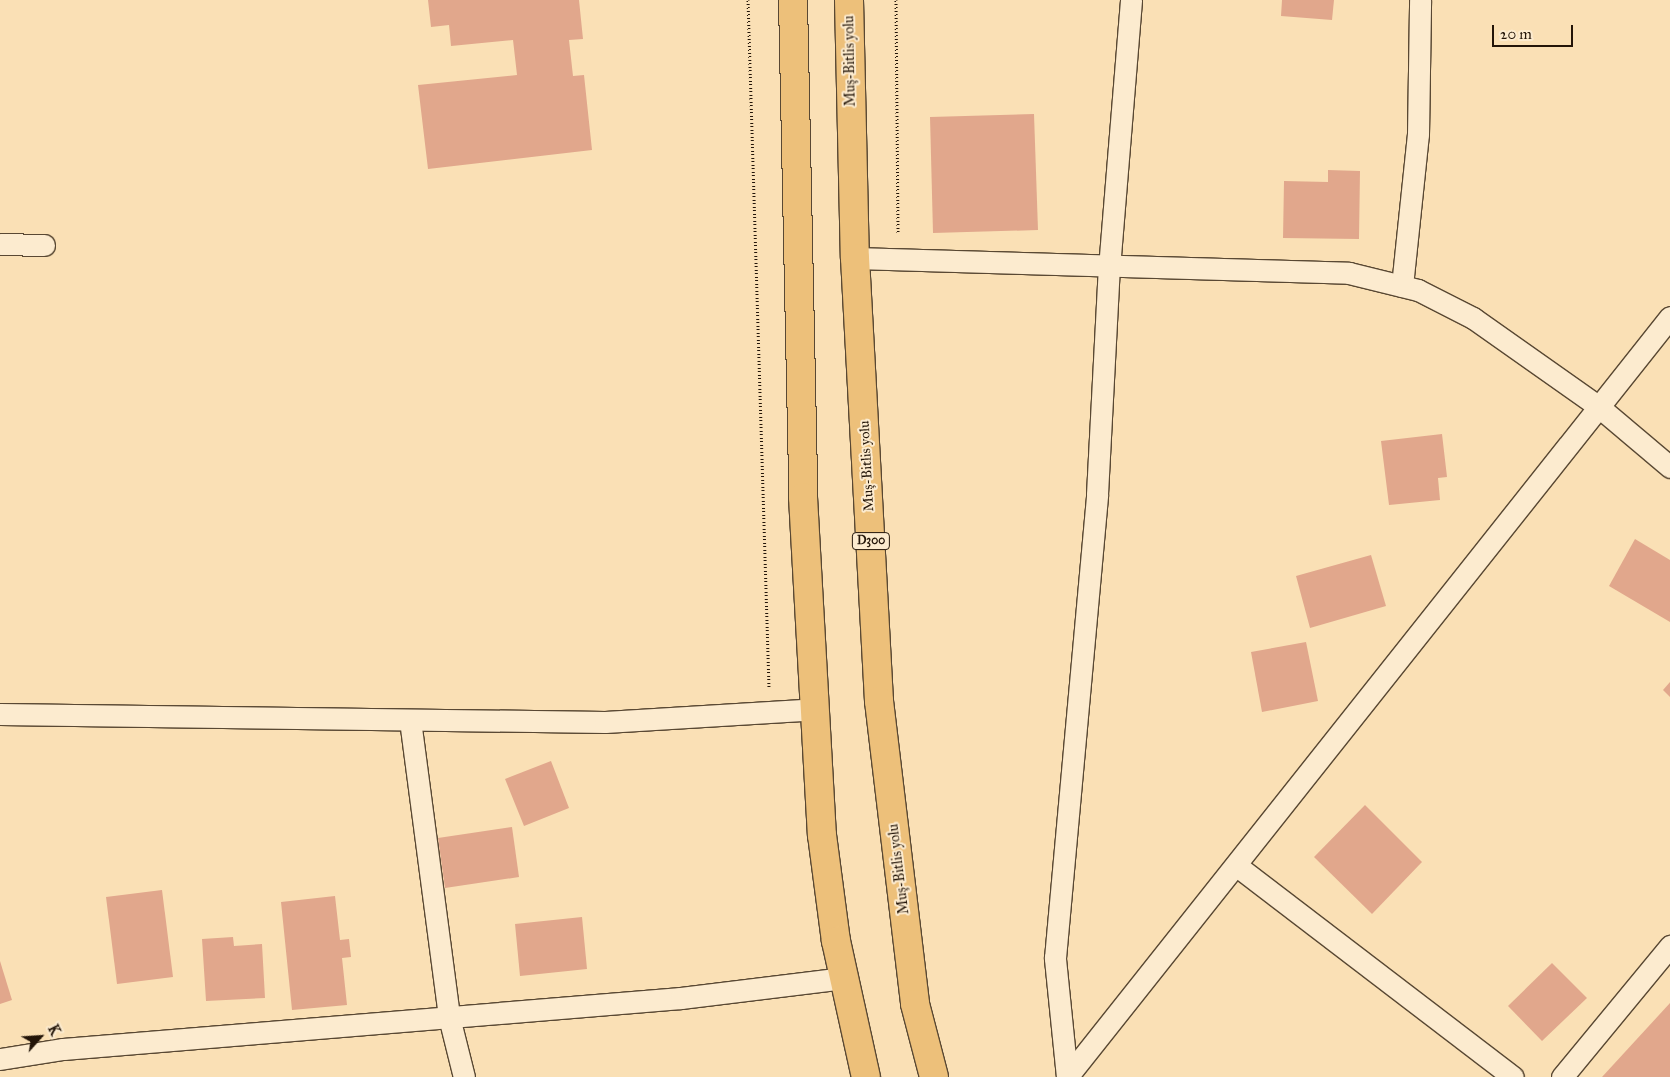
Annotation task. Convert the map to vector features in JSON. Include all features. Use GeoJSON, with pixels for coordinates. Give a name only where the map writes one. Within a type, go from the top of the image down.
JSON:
{"type":"FeatureCollection","features":[{"type":"Feature","properties":{"kind":"highway"},"geometry":{"type":"LineString","coordinates":[[793,0],[803,497],[822,834],[844,978],[866,1077]]}},
{"type":"Feature","properties":{"kind":"highway","name":"Muş-Bitlis yolu"},"geometry":{"type":"LineString","coordinates":[[849,0],[855,258],[880,701],[915,1004],[934,1077]]}},
{"type":"Feature","properties":{"kind":"street"},"geometry":{"type":"LineString","coordinates":[[1067,1077],[1055,958],[1097,494],[1108,268],[1131,0]]}},
{"type":"Feature","properties":{"kind":"street"},"geometry":{"type":"LineString","coordinates":[[1402,286],[1418,134],[1420,0]]}},
{"type":"Feature","properties":{"kind":"street"},"geometry":{"type":"LineString","coordinates":[[0,244],[44,245]]}},
{"type":"Feature","properties":{"kind":"street"},"geometry":{"type":"LineString","coordinates":[[855,258],[1108,268],[1349,273],[1402,286],[1473,318],[1599,407],[1670,467]]}},
{"type":"Feature","properties":{"kind":"street"},"geometry":{"type":"LineString","coordinates":[[1067,1077],[1237,866],[1670,317]]}},
{"type":"Feature","properties":{"kind":"street"},"geometry":{"type":"LineString","coordinates":[[0,714],[605,722],[815,709]]}},
{"type":"Feature","properties":{"kind":"street"},"geometry":{"type":"LineString","coordinates":[[410,720],[449,1017],[464,1077]]}},
{"type":"Feature","properties":{"kind":"street"},"geometry":{"type":"LineString","coordinates":[[1237,866],[1513,1077]]}},
{"type":"Feature","properties":{"kind":"street"},"geometry":{"type":"LineString","coordinates":[[1562,1077],[1670,946]]}},
{"type":"Feature","properties":{"kind":"street"},"geometry":{"type":"LineString","coordinates":[[0,1059],[62,1049],[681,998],[844,978]]}},
{"type":"Feature","properties":{"kind":"path"},"geometry":{"type":"LineString","coordinates":[[748,0],[770,712]]}},
{"type":"Feature","properties":{"kind":"path"},"geometry":{"type":"LineString","coordinates":[[896,0],[898,260]]}},
{"type":"Feature","properties":{"kind":"building"},"geometry":{"type":"Polygon","coordinates":[[[428,0],[579,0],[583,39],[569,40],[573,76],[584,75],[592,150],[428,169],[418,85],[517,75],[513,40],[451,46],[449,25],[431,27],[428,0]]]}},
{"type":"Feature","properties":{"kind":"building"},"geometry":{"type":"Polygon","coordinates":[[[1282,0],[1334,0],[1332,20],[1281,16],[1282,0]]]}},
{"type":"Feature","properties":{"kind":"building"},"geometry":{"type":"Polygon","coordinates":[[[1034,114],[1038,230],[933,233],[930,117],[1034,114]]]}},
{"type":"Feature","properties":{"kind":"building"},"geometry":{"type":"Polygon","coordinates":[[[1328,170],[1360,171],[1359,239],[1283,238],[1284,181],[1328,182],[1328,170]]]}},
{"type":"Feature","properties":{"kind":"building"},"geometry":{"type":"Polygon","coordinates":[[[1442,434],[1447,477],[1438,478],[1440,500],[1389,505],[1381,441],[1442,434]]]}},
{"type":"Feature","properties":{"kind":"building"},"geometry":{"type":"Polygon","coordinates":[[[1635,539],[1670,560],[1670,622],[1609,586],[1635,539]]]}},
{"type":"Feature","properties":{"kind":"building"},"geometry":{"type":"Polygon","coordinates":[[[1371,555],[1386,606],[1310,628],[1296,576],[1371,555]]]}},
{"type":"Feature","properties":{"kind":"building"},"geometry":{"type":"Polygon","coordinates":[[[1306,642],[1318,701],[1262,712],[1251,652],[1306,642]]]}},
{"type":"Feature","properties":{"kind":"building"},"geometry":{"type":"Polygon","coordinates":[[[1670,682],[1670,697],[1663,690],[1670,682]]]}},
{"type":"Feature","properties":{"kind":"building"},"geometry":{"type":"Polygon","coordinates":[[[551,761],[569,808],[524,826],[505,779],[551,761]]]}},
{"type":"Feature","properties":{"kind":"building"},"geometry":{"type":"Polygon","coordinates":[[[1365,805],[1422,862],[1372,914],[1314,857],[1365,805]]]}},
{"type":"Feature","properties":{"kind":"building"},"geometry":{"type":"Polygon","coordinates":[[[512,827],[519,877],[445,888],[438,838],[512,827]]]}},
{"type":"Feature","properties":{"kind":"building"},"geometry":{"type":"Polygon","coordinates":[[[162,890],[173,977],[117,984],[106,897],[162,890]]]}},
{"type":"Feature","properties":{"kind":"building"},"geometry":{"type":"Polygon","coordinates":[[[335,896],[340,940],[349,939],[351,957],[342,958],[347,1005],[292,1010],[281,902],[335,896]]]}},
{"type":"Feature","properties":{"kind":"building"},"geometry":{"type":"Polygon","coordinates":[[[582,917],[587,969],[520,976],[515,924],[582,917]]]}},
{"type":"Feature","properties":{"kind":"building"},"geometry":{"type":"Polygon","coordinates":[[[233,937],[234,946],[262,944],[265,998],[206,1001],[202,939],[233,937]]]}},
{"type":"Feature","properties":{"kind":"building"},"geometry":{"type":"Polygon","coordinates":[[[0,961],[12,1000],[0,1004],[0,961]]]}},
{"type":"Feature","properties":{"kind":"building"},"geometry":{"type":"Polygon","coordinates":[[[1552,963],[1587,998],[1542,1041],[1508,1006],[1552,963]]]}},
{"type":"Feature","properties":{"kind":"building"},"geometry":{"type":"Polygon","coordinates":[[[1670,1003],[1670,1077],[1602,1077],[1670,1003]]]}}]}
